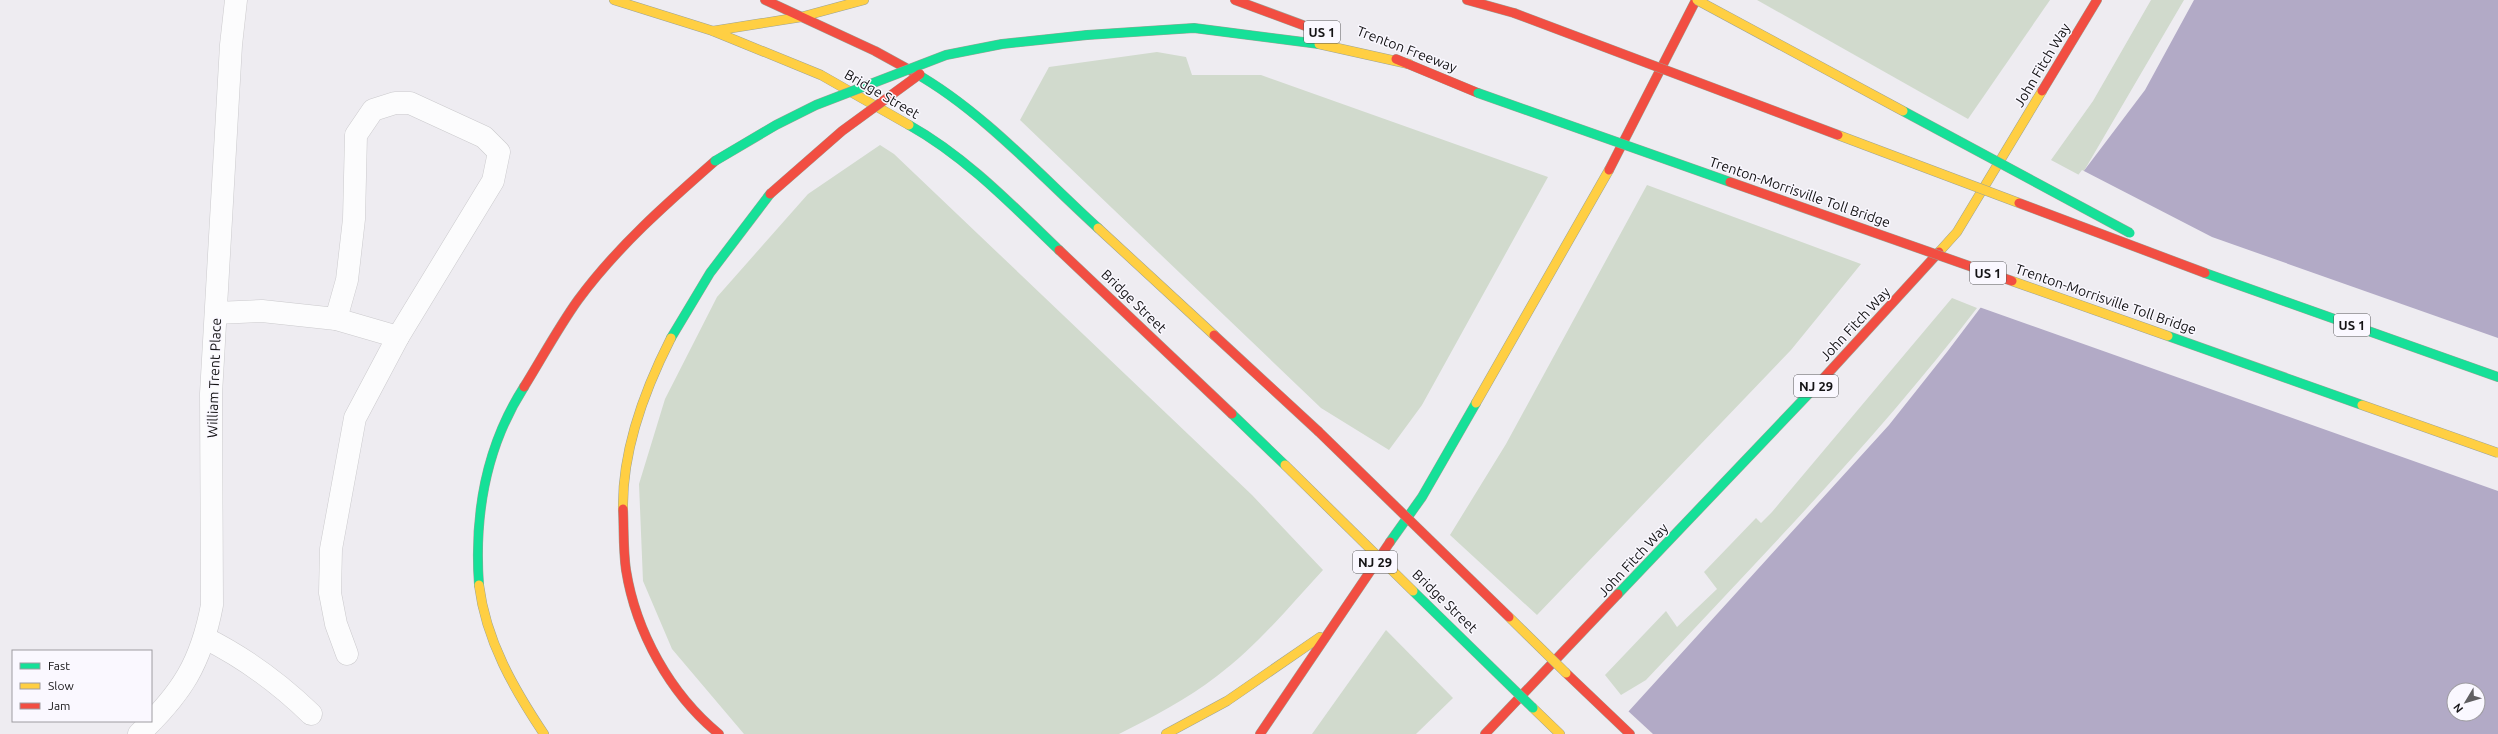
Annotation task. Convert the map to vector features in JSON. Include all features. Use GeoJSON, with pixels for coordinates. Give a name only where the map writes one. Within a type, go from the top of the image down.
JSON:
{"type":"FeatureCollection","features":[{"type":"Feature","properties":{"kind":"main road","name":"Bridge Street"},"geometry":{"type":"LineString","coordinates":[[614,0],[714,31],[821,75],[926,134],[978,173],[1285,464],[1560,734]]}},
{"type":"Feature","properties":{"kind":"main road","name":"Bridge Street"},"geometry":{"type":"LineString","coordinates":[[766,0],[881,54],[938,86],[974,114],[1318,431],[1630,734]]}},
{"type":"Feature","properties":{"kind":"main road"},"geometry":{"type":"LineString","coordinates":[[714,31],[801,17],[864,0]]}},
{"type":"Feature","properties":{"kind":"main road","name":"Trenton Freeway"},"geometry":{"type":"LineString","coordinates":[[1235,0],[1410,64],[1478,93]]}},
{"type":"Feature","properties":{"kind":"main road","name":"US 1"},"geometry":{"type":"LineString","coordinates":[[1467,0],[1514,13],[2205,273],[2498,377]]}},
{"type":"Feature","properties":{"kind":"main road"},"geometry":{"type":"LineString","coordinates":[[1696,0],[2205,273]]}},
{"type":"Feature","properties":{"kind":"main road","name":"NJ 29"},"geometry":{"type":"LineString","coordinates":[[1260,734],[1358,587],[1422,497],[1612,165],[1696,0]]}},
{"type":"Feature","properties":{"kind":"main road","name":"John Fitch Way"},"geometry":{"type":"LineString","coordinates":[[1485,734],[1867,332],[1957,232],[2097,0]]}},
{"type":"Feature","properties":{"kind":"main road"},"geometry":{"type":"LineString","coordinates":[[544,734],[520,703],[501,664],[486,622],[478,580],[476,538],[483,482],[501,428],[557,329],[597,275],[639,230],[715,161],[776,125],[816,105],[946,55],[1002,44],[1087,35],[1194,28],[1314,43],[1410,64]]}},
{"type":"Feature","properties":{"kind":"main road"},"geometry":{"type":"LineString","coordinates":[[719,734],[686,701],[656,656],[638,619],[627,581],[621,522],[624,476],[637,416],[670,339],[713,266],[770,194],[801,164],[843,129],[946,55]]}},
{"type":"Feature","properties":{"kind":"main road","name":"Trenton-Morrisville Toll Bridge"},"geometry":{"type":"LineString","coordinates":[[1478,93],[2498,453]]}},
{"type":"Feature","properties":{"kind":"main road"},"geometry":{"type":"LineString","coordinates":[[1166,734],[1227,701],[1331,629]]}},
{"type":"Feature","properties":{"kind":"lane","name":"William Trent Place"},"geometry":{"type":"LineString","coordinates":[[152,722],[187,680],[205,638],[212,605],[212,394],[231,46],[236,0]]}},
{"type":"Feature","properties":{"kind":"lane"},"geometry":{"type":"LineString","coordinates":[[336,319],[348,280],[354,219],[356,135],[373,110],[395,103],[410,103],[484,137],[499,152],[493,181],[398,337],[356,418],[331,550],[330,592],[336,624],[347,654]]}},
{"type":"Feature","properties":{"kind":"lane"},"geometry":{"type":"LineString","coordinates":[[216,313],[262,311],[336,319],[398,337]]}},
{"type":"Feature","properties":{"kind":"lane"},"geometry":{"type":"LineString","coordinates":[[205,638],[238,654],[285,689],[311,714]]}},
{"type":"Feature","properties":{"kind":"lane","name":"William Trent Place"},"geometry":{"type":"LineString","coordinates":[[139,734],[152,722]]}},
{"type":"Feature","properties":{"kind":"shaded area"},"geometry":{"type":"Polygon","coordinates":[[[1757,0],[2050,0],[1968,119],[1757,0]]]}},
{"type":"Feature","properties":{"kind":"shaded area"},"geometry":{"type":"Polygon","coordinates":[[[2151,0],[2184,0],[2081,176],[2051,160],[2093,101],[2151,0]]]}},
{"type":"Feature","properties":{"kind":"shaded area"},"geometry":{"type":"Polygon","coordinates":[[[2194,0],[2498,0],[2498,734],[1608,734],[1889,425],[1947,352],[2145,90],[2194,0]]]}},
{"type":"Feature","properties":{"kind":"shaded area"},"geometry":{"type":"Polygon","coordinates":[[[1157,52],[1186,57],[1192,75],[1261,75],[1548,177],[1422,405],[1389,450],[1321,408],[1020,120],[1049,67],[1157,52]]]}},
{"type":"Feature","properties":{"kind":"shaded area"},"geometry":{"type":"Polygon","coordinates":[[[880,145],[894,154],[1252,495],[1323,570],[1272,626],[1231,665],[1182,700],[1119,734],[744,734],[672,649],[643,581],[639,484],[665,399],[717,297],[808,194],[880,145]]]}},
{"type":"Feature","properties":{"kind":"shaded area"},"geometry":{"type":"Polygon","coordinates":[[[1647,185],[1861,264],[1791,350],[1537,615],[1450,535],[1506,444],[1647,185]]]}},
{"type":"Feature","properties":{"kind":"shaded area"},"geometry":{"type":"Polygon","coordinates":[[[1952,298],[1977,308],[1899,405],[1774,544],[1646,680],[1621,695],[1605,675],[1666,611],[1677,627],[1717,589],[1704,572],[1756,518],[1761,523],[1772,512],[1952,298]]]}},
{"type":"Feature","properties":{"kind":"shaded area"},"geometry":{"type":"Polygon","coordinates":[[[1386,630],[1453,698],[1416,734],[1312,734],[1386,630]]]}},
{"type":"Feature","properties":{"kind":"pier"},"geometry":{"type":"Polygon","coordinates":[[[2082,170],[2212,237],[2498,338],[2498,491],[1979,307],[2082,170]]]}},
{"type":"Feature","properties":{"kind":"pier"},"geometry":{"type":"Polygon","coordinates":[[[1627,710],[1653,734],[1606,734],[1627,710]]]}},
{"type":"Feature","properties":{"kind":"traffic: fast"},"geometry":{"type":"LineString","coordinates":[[1087,35],[1194,28],[1319,44]]}},
{"type":"Feature","properties":{"kind":"traffic: fast"},"geometry":{"type":"LineString","coordinates":[[715,161],[776,125],[816,105],[946,55],[1002,44],[1087,35]]}},
{"type":"Feature","properties":{"kind":"traffic: fast"},"geometry":{"type":"LineString","coordinates":[[915,73],[940,88],[987,125],[1033,166],[1098,228]]}},
{"type":"Feature","properties":{"kind":"traffic: fast"},"geometry":{"type":"LineString","coordinates":[[1478,93],[1730,182]]}},
{"type":"Feature","properties":{"kind":"traffic: fast"},"geometry":{"type":"LineString","coordinates":[[1903,111],[2130,233]]}},
{"type":"Feature","properties":{"kind":"traffic: fast"},"geometry":{"type":"LineString","coordinates":[[909,125],[930,138],[969,167],[1006,199],[1059,250]]}},
{"type":"Feature","properties":{"kind":"traffic: fast"},"geometry":{"type":"LineString","coordinates":[[671,338],[710,273],[770,194]]}},
{"type":"Feature","properties":{"kind":"traffic: fast"},"geometry":{"type":"LineString","coordinates":[[2205,273],[2498,377]]}},
{"type":"Feature","properties":{"kind":"traffic: fast"},"geometry":{"type":"LineString","coordinates":[[2168,336],[2362,405]]}},
{"type":"Feature","properties":{"kind":"traffic: fast"},"geometry":{"type":"LineString","coordinates":[[1618,594],[1820,382]]}},
{"type":"Feature","properties":{"kind":"traffic: fast"},"geometry":{"type":"LineString","coordinates":[[479,585],[478,533],[485,483],[491,458],[500,434],[524,387]]}},
{"type":"Feature","properties":{"kind":"traffic: fast"},"geometry":{"type":"LineString","coordinates":[[1390,542],[1422,497],[1476,403]]}},
{"type":"Feature","properties":{"kind":"traffic: fast"},"geometry":{"type":"LineString","coordinates":[[1232,414],[1285,465]]}},
{"type":"Feature","properties":{"kind":"traffic: fast"},"geometry":{"type":"LineString","coordinates":[[1413,591],[1533,708]]}},
{"type":"Feature","properties":{"kind":"traffic: slow"},"geometry":{"type":"LineString","coordinates":[[614,0],[713,31],[821,75],[909,125]]}},
{"type":"Feature","properties":{"kind":"traffic: slow"},"geometry":{"type":"LineString","coordinates":[[713,31],[801,17],[864,0]]}},
{"type":"Feature","properties":{"kind":"traffic: slow"},"geometry":{"type":"LineString","coordinates":[[1697,0],[1903,111]]}},
{"type":"Feature","properties":{"kind":"traffic: slow"},"geometry":{"type":"LineString","coordinates":[[1319,44],[1409,64]]}},
{"type":"Feature","properties":{"kind":"traffic: slow"},"geometry":{"type":"LineString","coordinates":[[1939,252],[1957,232],[2042,91]]}},
{"type":"Feature","properties":{"kind":"traffic: slow"},"geometry":{"type":"LineString","coordinates":[[1838,135],[2019,203]]}},
{"type":"Feature","properties":{"kind":"traffic: slow"},"geometry":{"type":"LineString","coordinates":[[1476,403],[1609,170]]}},
{"type":"Feature","properties":{"kind":"traffic: slow"},"geometry":{"type":"LineString","coordinates":[[1098,228],[1214,335]]}},
{"type":"Feature","properties":{"kind":"traffic: slow"},"geometry":{"type":"LineString","coordinates":[[2012,281],[2168,336]]}},
{"type":"Feature","properties":{"kind":"traffic: slow"},"geometry":{"type":"LineString","coordinates":[[623,509],[626,465],[637,420],[652,378],[671,338]]}},
{"type":"Feature","properties":{"kind":"traffic: slow"},"geometry":{"type":"LineString","coordinates":[[2362,405],[2498,453]]}},
{"type":"Feature","properties":{"kind":"traffic: slow"},"geometry":{"type":"LineString","coordinates":[[1285,465],[1413,591]]}},
{"type":"Feature","properties":{"kind":"traffic: slow"},"geometry":{"type":"LineString","coordinates":[[479,585],[488,626],[503,664],[522,700],[544,734]]}},
{"type":"Feature","properties":{"kind":"traffic: slow"},"geometry":{"type":"LineString","coordinates":[[1509,617],[1566,673]]}},
{"type":"Feature","properties":{"kind":"traffic: slow"},"geometry":{"type":"LineString","coordinates":[[1166,734],[1227,701],[1320,637]]}},
{"type":"Feature","properties":{"kind":"traffic: slow"},"geometry":{"type":"LineString","coordinates":[[1533,708],[1560,734]]}},
{"type":"Feature","properties":{"kind":"traffic: jam"},"geometry":{"type":"LineString","coordinates":[[765,0],[875,51],[915,73]]}},
{"type":"Feature","properties":{"kind":"traffic: jam"},"geometry":{"type":"LineString","coordinates":[[1235,0],[1335,37]]}},
{"type":"Feature","properties":{"kind":"traffic: jam"},"geometry":{"type":"LineString","coordinates":[[1467,0],[1514,13]]}},
{"type":"Feature","properties":{"kind":"traffic: jam"},"geometry":{"type":"LineString","coordinates":[[1609,170],[1696,0]]}},
{"type":"Feature","properties":{"kind":"traffic: jam"},"geometry":{"type":"LineString","coordinates":[[2042,91],[2097,0]]}},
{"type":"Feature","properties":{"kind":"traffic: jam"},"geometry":{"type":"LineString","coordinates":[[1514,13],[1838,135]]}},
{"type":"Feature","properties":{"kind":"traffic: jam"},"geometry":{"type":"LineString","coordinates":[[1396,59],[1478,93]]}},
{"type":"Feature","properties":{"kind":"traffic: jam"},"geometry":{"type":"LineString","coordinates":[[770,194],[842,131],[920,74]]}},
{"type":"Feature","properties":{"kind":"traffic: jam"},"geometry":{"type":"LineString","coordinates":[[524,387],[578,300],[609,262],[678,193],[715,161]]}},
{"type":"Feature","properties":{"kind":"traffic: jam"},"geometry":{"type":"LineString","coordinates":[[1730,182],[2012,281]]}},
{"type":"Feature","properties":{"kind":"traffic: jam"},"geometry":{"type":"LineString","coordinates":[[2019,203],[2205,273]]}},
{"type":"Feature","properties":{"kind":"traffic: jam"},"geometry":{"type":"LineString","coordinates":[[1059,250],[1232,414]]}},
{"type":"Feature","properties":{"kind":"traffic: jam"},"geometry":{"type":"LineString","coordinates":[[1820,382],[1939,252]]}},
{"type":"Feature","properties":{"kind":"traffic: jam"},"geometry":{"type":"LineString","coordinates":[[1214,335],[1318,431]]}},
{"type":"Feature","properties":{"kind":"traffic: jam"},"geometry":{"type":"LineString","coordinates":[[1318,431],[1509,617]]}},
{"type":"Feature","properties":{"kind":"traffic: jam"},"geometry":{"type":"LineString","coordinates":[[623,509],[626,570],[631,593],[647,639],[671,681],[685,700],[701,718],[719,734]]}},
{"type":"Feature","properties":{"kind":"traffic: jam"},"geometry":{"type":"LineString","coordinates":[[1260,734],[1390,542]]}},
{"type":"Feature","properties":{"kind":"traffic: jam"},"geometry":{"type":"LineString","coordinates":[[1485,734],[1618,594]]}},
{"type":"Feature","properties":{"kind":"traffic: jam"},"geometry":{"type":"LineString","coordinates":[[1566,673],[1630,734]]}}]}
